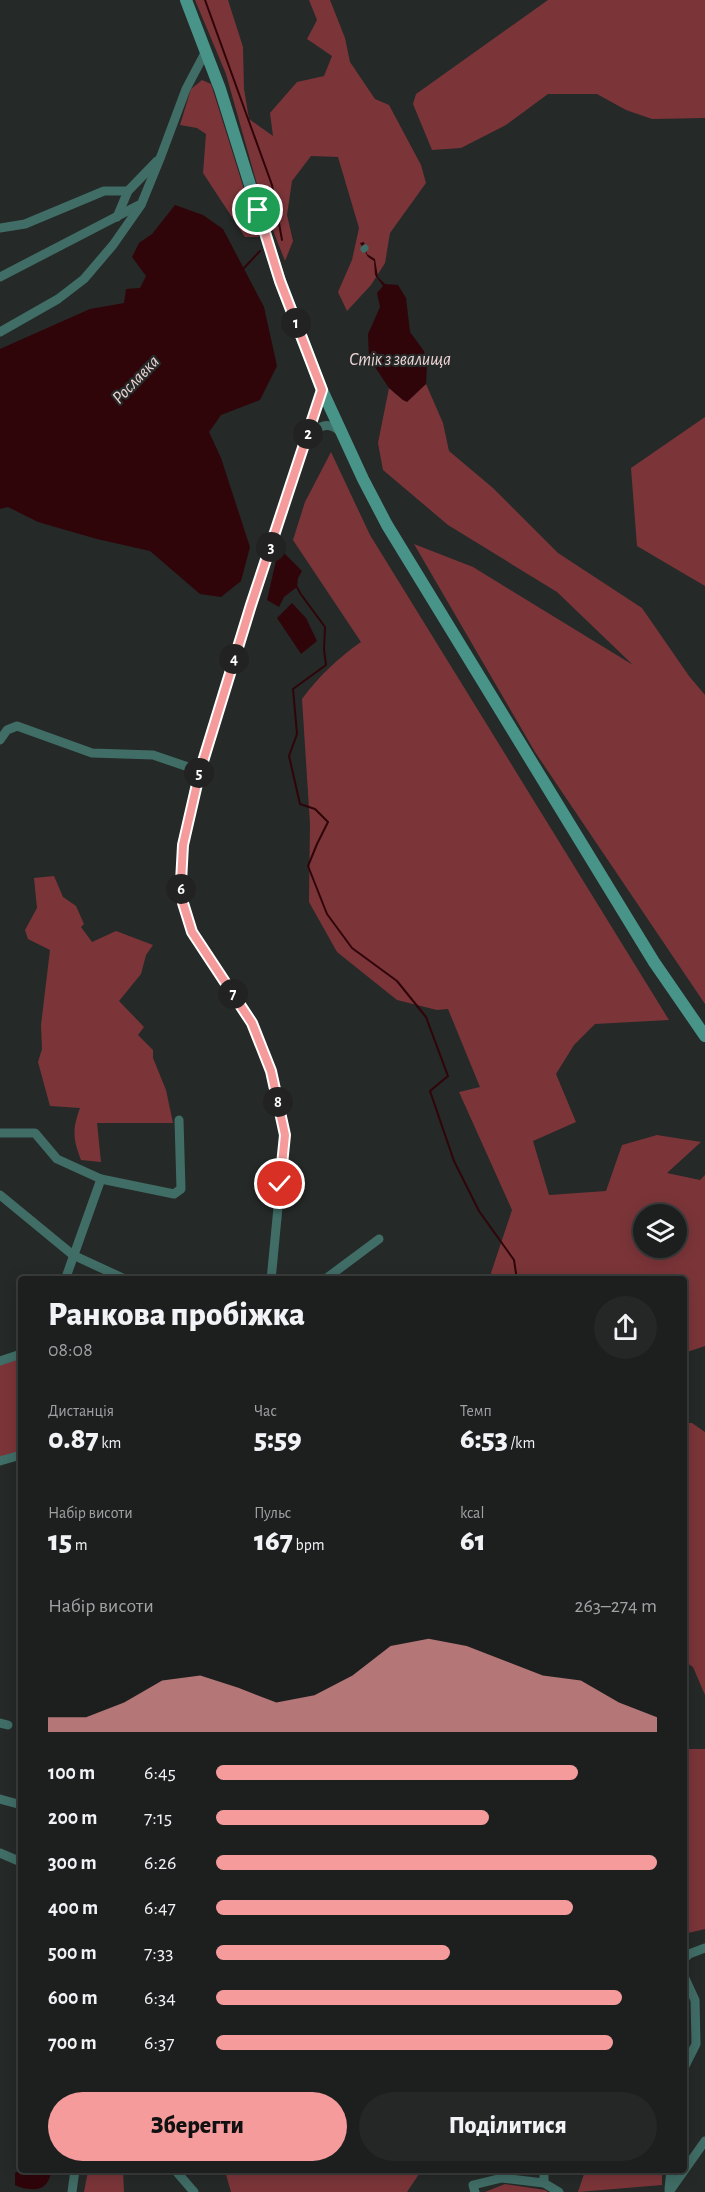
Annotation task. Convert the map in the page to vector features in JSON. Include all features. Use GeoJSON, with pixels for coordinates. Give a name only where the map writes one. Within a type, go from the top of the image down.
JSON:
{"type":"FeatureCollection","features":[{"type":"Feature","properties":{"kind":"main road"},"geometry":{"type":"LineString","coordinates":[[186,0],[220,89],[280,281],[322,390],[387,525],[654,962],[705,1036]]}},
{"type":"Feature","properties":{"kind":"street"},"geometry":{"type":"LineString","coordinates":[[0,332],[58,299],[84,279],[113,245],[141,205],[186,89],[206,51]]}},
{"type":"Feature","properties":{"kind":"street"},"geometry":{"type":"LineString","coordinates":[[117,217],[128,191],[161,156]]}},
{"type":"Feature","properties":{"kind":"street"},"geometry":{"type":"LineString","coordinates":[[0,228],[25,224],[104,191],[128,191]]}},
{"type":"Feature","properties":{"kind":"street"},"geometry":{"type":"LineString","coordinates":[[2,275],[141,205]]}},
{"type":"Feature","properties":{"kind":"street"},"geometry":{"type":"LineString","coordinates":[[271,1276],[285,1135],[271,1071],[252,1023],[192,932],[183,903],[181,882],[183,845],[200,771],[322,390]]}},
{"type":"Feature","properties":{"kind":"street"},"geometry":{"type":"LineString","coordinates":[[305,441],[317,428],[325,425],[333,426],[341,432]]}},
{"type":"Feature","properties":{"kind":"street"},"geometry":{"type":"LineString","coordinates":[[0,740],[7,730],[17,726],[92,753],[153,755],[200,771]]}},
{"type":"Feature","properties":{"kind":"street"},"geometry":{"type":"LineString","coordinates":[[0,1132],[35,1133],[57,1159],[102,1179],[174,1194],[181,1189],[179,1120]]}},
{"type":"Feature","properties":{"kind":"street"},"geometry":{"type":"LineString","coordinates":[[66,1276],[102,1179]]}},
{"type":"Feature","properties":{"kind":"street"},"geometry":{"type":"LineString","coordinates":[[0,1195],[73,1255],[118,1276]]}},
{"type":"Feature","properties":{"kind":"street"},"geometry":{"type":"LineString","coordinates":[[329,1276],[379,1239]]}},
{"type":"Feature","properties":{"kind":"street"},"geometry":{"type":"LineString","coordinates":[[0,1361],[18,1355]]}},
{"type":"Feature","properties":{"kind":"street"},"geometry":{"type":"LineString","coordinates":[[0,1461],[18,1456]]}},
{"type":"Feature","properties":{"kind":"street"},"geometry":{"type":"LineString","coordinates":[[0,1799],[18,1804]]}},
{"type":"Feature","properties":{"kind":"street"},"geometry":{"type":"LineString","coordinates":[[0,1853],[18,1861]]}},
{"type":"Feature","properties":{"kind":"street"},"geometry":{"type":"LineString","coordinates":[[687,1956],[705,1948]]}},
{"type":"Feature","properties":{"kind":"street"},"geometry":{"type":"LineString","coordinates":[[687,1982],[696,2000],[696,2044],[687,2062]]}},
{"type":"Feature","properties":{"kind":"street"},"geometry":{"type":"LineString","coordinates":[[687,2166],[705,2141]]}},
{"type":"Feature","properties":{"kind":"street"},"geometry":{"type":"LineString","coordinates":[[72,2192],[75,2173]]}},
{"type":"Feature","properties":{"kind":"street"},"geometry":{"type":"LineString","coordinates":[[178,2173],[194,2192]]}},
{"type":"Feature","properties":{"kind":"street"},"geometry":{"type":"LineString","coordinates":[[544,2173],[544,2182]]}},
{"type":"Feature","properties":{"kind":"street"},"geometry":{"type":"LineString","coordinates":[[669,2192],[670,2173]]}},
{"type":"Feature","properties":{"kind":"street"},"geometry":{"type":"LineString","coordinates":[[669,2192],[682,2173]]}},
{"type":"Feature","properties":{"kind":"street"},"geometry":{"type":"LineString","coordinates":[[475,2192],[473,2185],[502,2178],[544,2182],[559,2192]]}},
{"type":"Feature","properties":{"kind":"shaded area"},"geometry":{"type":"Polygon","coordinates":[[[195,0],[228,0],[243,47],[244,89],[249,119],[273,136],[270,113],[297,82],[324,76],[332,56],[307,39],[317,20],[309,0],[330,0],[345,38],[350,62],[375,99],[389,105],[421,165],[426,183],[390,233],[385,263],[371,285],[347,311],[338,292],[352,260],[359,228],[338,157],[311,156],[292,181],[287,215],[293,241],[285,261],[262,202],[226,74],[195,0]]]}},
{"type":"Feature","properties":{"kind":"shaded area"},"geometry":{"type":"Polygon","coordinates":[[[548,0],[705,0],[705,118],[652,119],[626,110],[597,94],[548,94],[506,125],[461,148],[432,150],[413,104],[416,94],[548,0]]]}},
{"type":"Feature","properties":{"kind":"shaded area"},"geometry":{"type":"Polygon","coordinates":[[[202,80],[211,84],[259,237],[245,237],[203,173],[206,134],[197,128],[180,125],[191,89],[202,80]]]}},
{"type":"Feature","properties":{"kind":"shaded area"},"geometry":{"type":"Polygon","coordinates":[[[426,384],[443,423],[449,451],[493,488],[558,553],[642,608],[689,676],[705,695],[705,1004],[535,752],[414,544],[473,567],[633,665],[557,592],[448,525],[383,470],[378,443],[389,388],[407,401],[426,384]]]}},
{"type":"Feature","properties":{"kind":"shaded area"},"geometry":{"type":"Polygon","coordinates":[[[705,417],[705,586],[637,546],[631,468],[705,417]]]}},
{"type":"Feature","properties":{"kind":"shaded area"},"geometry":{"type":"Polygon","coordinates":[[[331,452],[370,535],[669,1020],[595,1024],[574,1045],[556,1074],[576,1122],[533,1141],[549,1195],[606,1191],[622,1145],[657,1135],[701,1142],[667,1173],[700,1180],[705,1175],[705,1346],[687,1352],[687,1276],[490,1276],[512,1210],[459,1092],[480,1087],[448,1009],[437,1010],[397,1000],[337,952],[309,902],[310,824],[302,699],[329,668],[361,642],[293,540],[305,502],[331,452]]]}},
{"type":"Feature","properties":{"kind":"shaded area"},"geometry":{"type":"Polygon","coordinates":[[[54,876],[63,897],[76,906],[84,924],[81,927],[92,942],[116,931],[153,945],[146,955],[141,974],[119,1001],[144,1027],[138,1035],[153,1050],[153,1058],[166,1090],[173,1123],[97,1123],[101,1162],[81,1160],[74,1134],[80,1108],[50,1106],[38,1062],[42,1049],[41,1025],[50,950],[28,939],[25,930],[37,908],[34,878],[54,876]]]}},
{"type":"Feature","properties":{"kind":"shaded area"},"geometry":{"type":"Polygon","coordinates":[[[18,1355],[18,1456],[0,1461],[0,1361],[18,1355]]]}},
{"type":"Feature","properties":{"kind":"shaded area"},"geometry":{"type":"Polygon","coordinates":[[[687,1423],[692,1423],[705,1432],[705,1695],[693,1667],[687,1663],[687,1423]]]}},
{"type":"Feature","properties":{"kind":"shaded area"},"geometry":{"type":"Polygon","coordinates":[[[687,1749],[705,1749],[705,1929],[687,1933],[687,1749]]]}},
{"type":"Feature","properties":{"kind":"shaded area"},"geometry":{"type":"Polygon","coordinates":[[[88,2173],[123,2173],[124,2192],[84,2192],[88,2173]]]}},
{"type":"Feature","properties":{"kind":"shaded area"},"geometry":{"type":"Polygon","coordinates":[[[226,2173],[420,2173],[407,2192],[231,2192],[226,2173]]]}},
{"type":"Feature","properties":{"kind":"shaded area"},"geometry":{"type":"Polygon","coordinates":[[[584,2173],[662,2173],[662,2185],[578,2192],[584,2173]]]}},
{"type":"Feature","properties":{"kind":"shaded area"},"geometry":{"type":"Polygon","coordinates":[[[505,2184],[545,2190],[548,2192],[485,2192],[505,2184]]]}},
{"type":"Feature","properties":{"kind":"water"},"geometry":{"type":"Polygon","coordinates":[[[175,205],[203,215],[223,229],[264,307],[277,366],[260,400],[221,415],[209,432],[221,458],[250,547],[241,581],[221,597],[200,594],[150,551],[38,522],[8,507],[0,509],[0,349],[90,309],[124,303],[126,289],[140,288],[146,276],[132,257],[139,243],[152,234],[175,205]]]}},
{"type":"Feature","properties":{"kind":"water","name":"Стік з звалища"},"geometry":{"type":"Polygon","coordinates":[[[364,242],[367,254],[375,259],[378,277],[385,284],[398,285],[406,298],[410,332],[424,351],[427,366],[426,384],[407,402],[389,388],[369,358],[368,334],[380,307],[377,293],[383,286],[375,275],[374,261],[368,257],[360,243],[364,242]]]}},
{"type":"Feature","properties":{"kind":"water"},"geometry":{"type":"Polygon","coordinates":[[[282,551],[302,571],[297,587],[284,597],[279,607],[267,600],[277,556],[282,551]]]}},
{"type":"Feature","properties":{"kind":"water"},"geometry":{"type":"Polygon","coordinates":[[[292,603],[306,618],[317,641],[301,654],[277,618],[292,603]]]}},
{"type":"Feature","properties":{"kind":"water"},"geometry":{"type":"Polygon","coordinates":[[[15,2173],[51,2173],[45,2185],[39,2189],[30,2189],[15,2185],[15,2173]]]}},
{"type":"Feature","properties":{"kind":"waterway","name":"Рославка"},"geometry":{"type":"LineString","coordinates":[[205,0],[272,185],[282,240]]}},
{"type":"Feature","properties":{"kind":"waterway","name":"Рославка"},"geometry":{"type":"LineString","coordinates":[[243,269],[260,251]]}},
{"type":"Feature","properties":{"kind":"waterway"},"geometry":{"type":"LineString","coordinates":[[297,587],[325,627],[326,665],[293,689],[297,734],[289,756],[300,804],[315,809],[328,822],[308,866],[327,914],[352,948],[397,981],[426,1017],[448,1076],[430,1091],[454,1161],[479,1211],[514,1260],[516,1276]]}},
{"type":"Feature","properties":{"kind":"route"},"geometry":{"type":"LineString","coordinates":[[258,210],[280,281],[322,390],[251,605],[200,771],[183,845],[181,882],[183,903],[192,932],[252,1023],[271,1071],[285,1135],[280,1184]]}}]}
